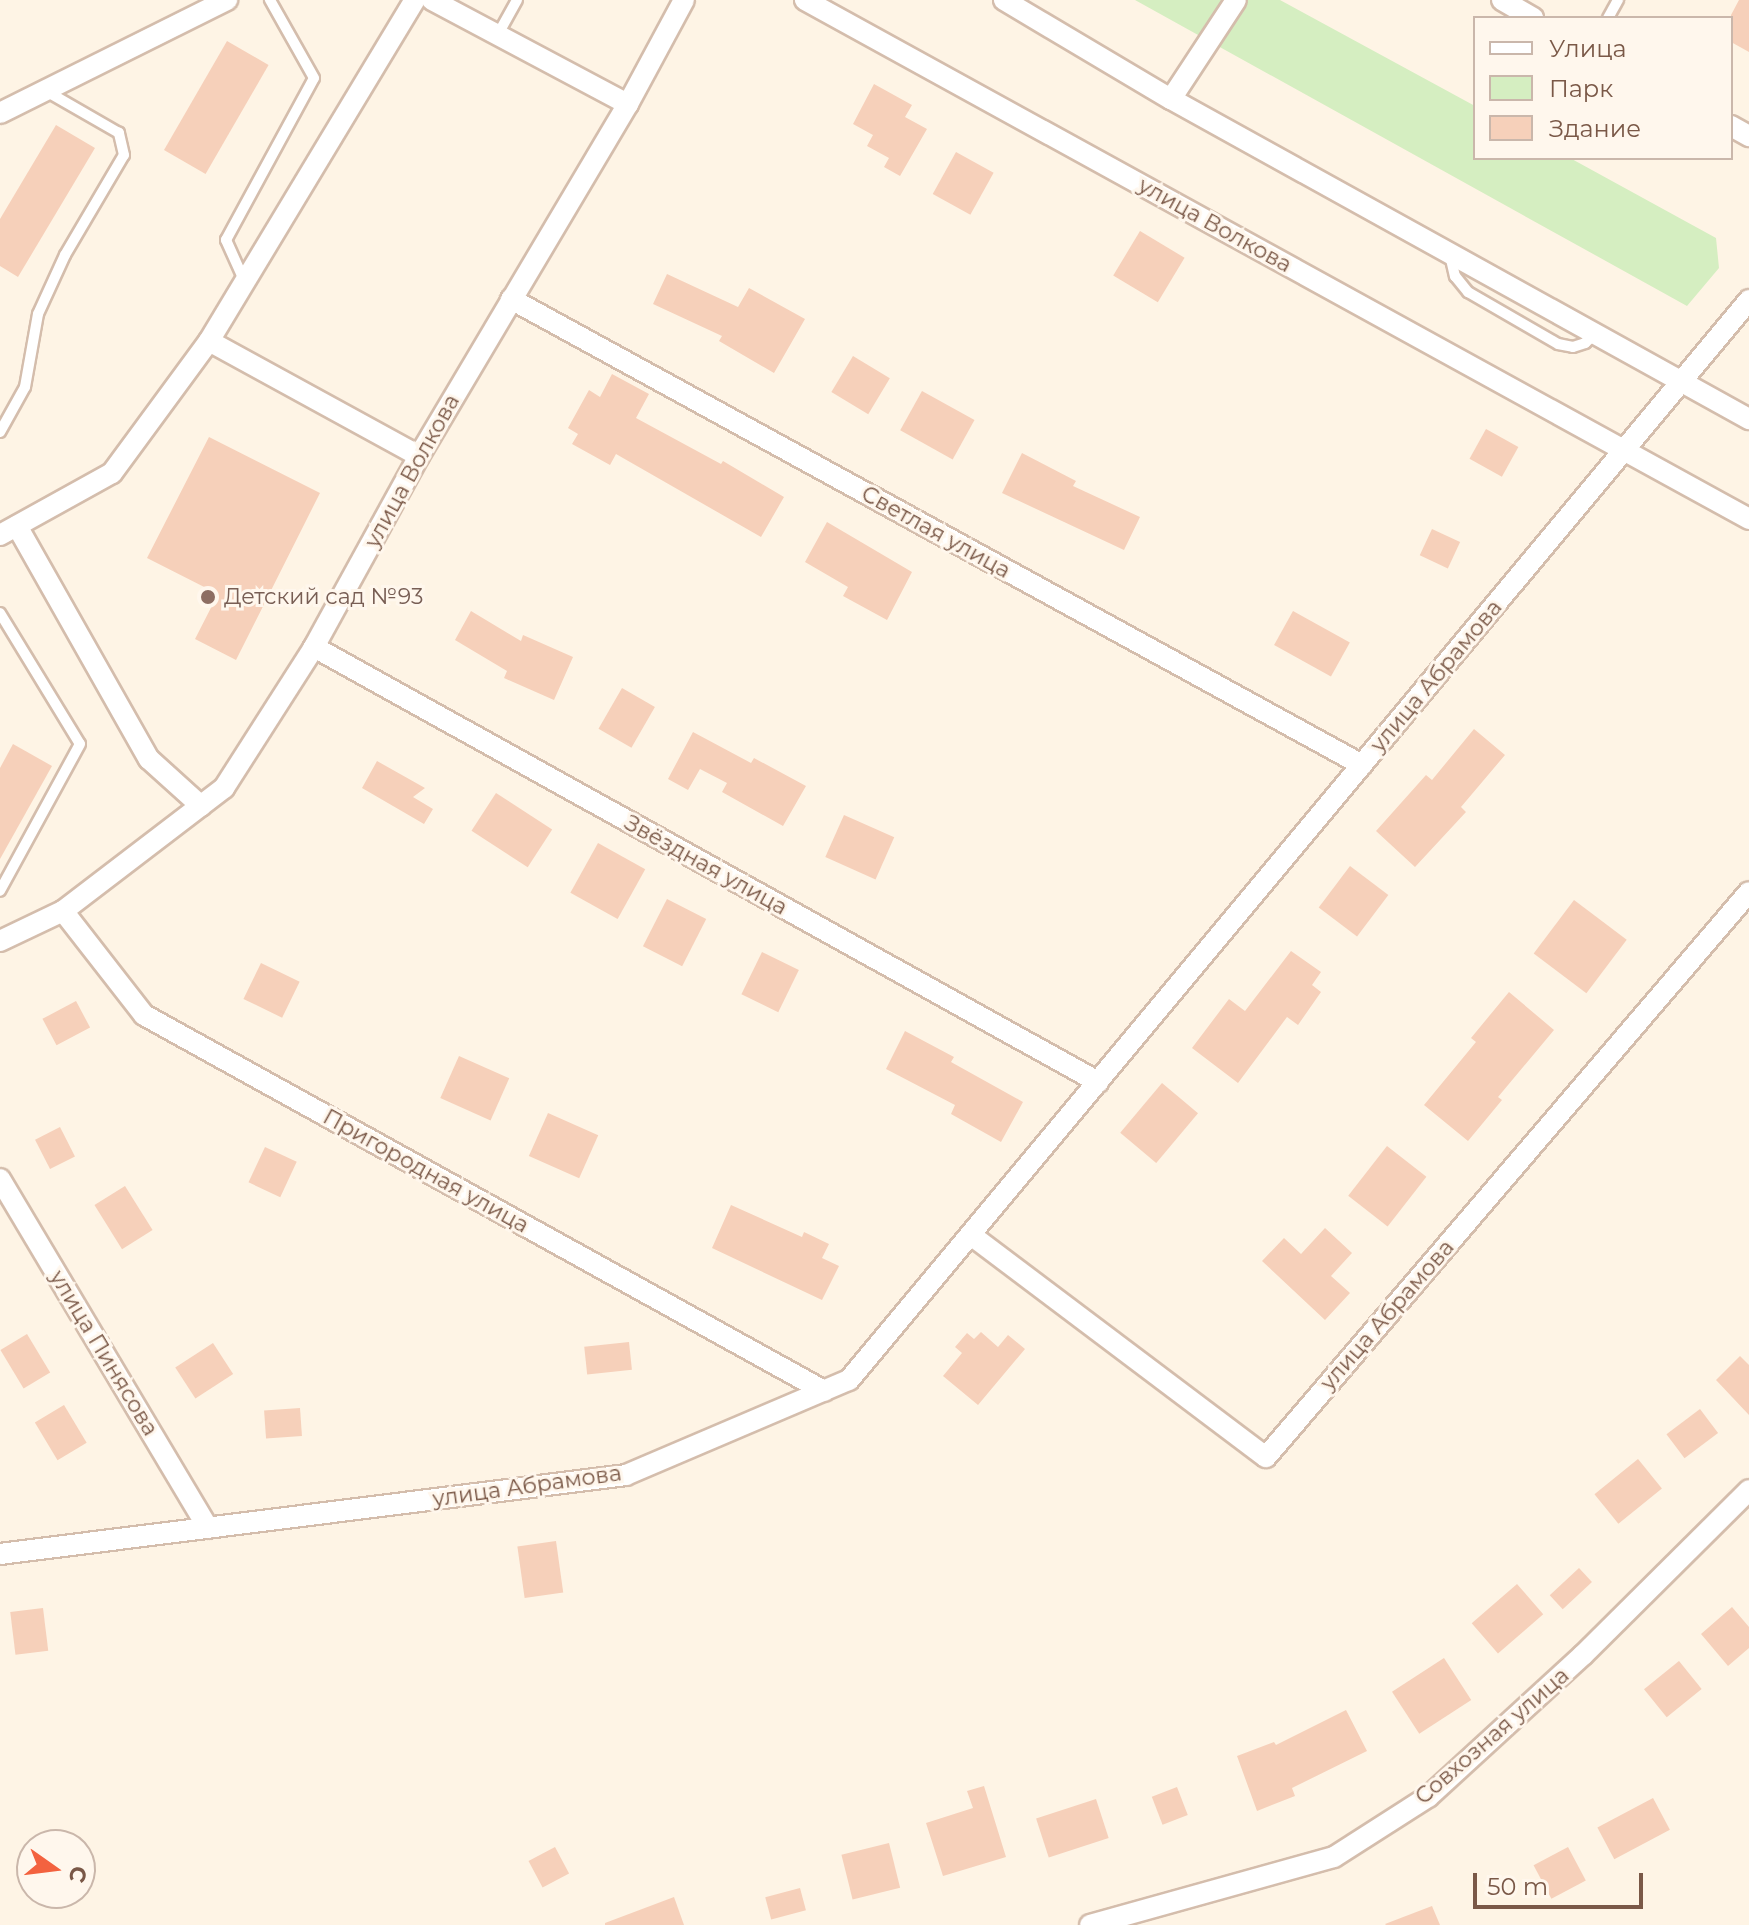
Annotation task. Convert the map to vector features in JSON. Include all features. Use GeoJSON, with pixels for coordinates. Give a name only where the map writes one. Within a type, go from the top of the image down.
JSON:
{"type":"FeatureCollection","features":[{"type":"Feature","properties":{"kind":"street"},"geometry":{"type":"LineString","coordinates":[[0,113],[227,0]]}},
{"type":"Feature","properties":{"kind":"street"},"geometry":{"type":"LineString","coordinates":[[201,806],[149,759],[8,530],[112,473],[209,341],[415,0]]}},
{"type":"Feature","properties":{"kind":"street"},"geometry":{"type":"LineString","coordinates":[[432,0],[628,104]]}},
{"type":"Feature","properties":{"kind":"street","name":"улица Волкова"},"geometry":{"type":"LineString","coordinates":[[0,941],[63,911],[224,788],[314,647],[419,456],[628,104],[684,0]]}},
{"type":"Feature","properties":{"kind":"street","name":"улица Волкова"},"geometry":{"type":"LineString","coordinates":[[805,0],[1625,450]]}},
{"type":"Feature","properties":{"kind":"street"},"geometry":{"type":"LineString","coordinates":[[1004,0],[1171,99],[1749,419]]}},
{"type":"Feature","properties":{"kind":"street"},"geometry":{"type":"LineString","coordinates":[[1171,99],[1236,0]]}},
{"type":"Feature","properties":{"kind":"street"},"geometry":{"type":"LineString","coordinates":[[1502,0],[1530,16]]}},
{"type":"Feature","properties":{"kind":"street","name":"Светлая улица"},"geometry":{"type":"LineString","coordinates":[[511,299],[1362,765]]}},
{"type":"Feature","properties":{"kind":"street","name":"улица Абрамова"},"geometry":{"type":"LineString","coordinates":[[0,1554],[626,1475],[849,1380],[1749,300]]}},
{"type":"Feature","properties":{"kind":"street"},"geometry":{"type":"LineString","coordinates":[[209,341],[419,456]]}},
{"type":"Feature","properties":{"kind":"street"},"geometry":{"type":"LineString","coordinates":[[1625,450],[1749,519]]}},
{"type":"Feature","properties":{"kind":"street","name":"Звёздная улица"},"geometry":{"type":"LineString","coordinates":[[314,647],[1098,1082]]}},
{"type":"Feature","properties":{"kind":"street","name":"улица Абрамова"},"geometry":{"type":"LineString","coordinates":[[971,1235],[1266,1457],[1749,892]]}},
{"type":"Feature","properties":{"kind":"street","name":"Пригородная улица"},"geometry":{"type":"LineString","coordinates":[[63,911],[144,1015],[824,1391]]}},
{"type":"Feature","properties":{"kind":"street","name":"улица Пинясова"},"geometry":{"type":"LineString","coordinates":[[0,1179],[208,1528]]}},
{"type":"Feature","properties":{"kind":"street","name":"Совхозная улица"},"geometry":{"type":"LineString","coordinates":[[1090,1925],[1334,1857],[1428,1797],[1583,1655],[1749,1490]]}},
{"type":"Feature","properties":{"kind":"lane"},"geometry":{"type":"LineString","coordinates":[[244,280],[226,240],[314,78],[270,0]]}},
{"type":"Feature","properties":{"kind":"lane"},"geometry":{"type":"LineString","coordinates":[[497,36],[517,0]]}},
{"type":"Feature","properties":{"kind":"lane"},"geometry":{"type":"LineString","coordinates":[[0,432],[25,387],[38,314],[65,255],[124,155],[119,133],[44,90]]}},
{"type":"Feature","properties":{"kind":"lane"},"geometry":{"type":"LineString","coordinates":[[0,613],[80,744],[0,891]]}},
{"type":"Feature","properties":{"kind":"green space"},"geometry":{"type":"Polygon","coordinates":[[[1135,0],[1280,0],[1473,105],[1473,160],[1574,160],[1716,238],[1719,268],[1687,306],[1135,0]]]}},
{"type":"Feature","properties":{"kind":"building"},"geometry":{"type":"Polygon","coordinates":[[[1739,0],[1749,0],[1749,52],[1733,43],[1731,15],[1739,0]]]}},
{"type":"Feature","properties":{"kind":"building"},"geometry":{"type":"Polygon","coordinates":[[[227,41],[269,65],[206,174],[164,150],[227,41]]]}},
{"type":"Feature","properties":{"kind":"building"},"geometry":{"type":"Polygon","coordinates":[[[874,84],[912,105],[905,117],[927,129],[900,176],[884,167],[889,158],[867,146],[873,135],[853,124],[874,84]]]}},
{"type":"Feature","properties":{"kind":"building"},"geometry":{"type":"Polygon","coordinates":[[[56,125],[95,148],[18,277],[0,266],[0,219],[56,125]]]}},
{"type":"Feature","properties":{"kind":"building"},"geometry":{"type":"Polygon","coordinates":[[[956,152],[994,173],[970,215],[933,194],[956,152]]]}},
{"type":"Feature","properties":{"kind":"building"},"geometry":{"type":"Polygon","coordinates":[[[1140,231],[1185,258],[1158,302],[1113,276],[1140,231]]]}},
{"type":"Feature","properties":{"kind":"building"},"geometry":{"type":"Polygon","coordinates":[[[667,274],[738,307],[749,288],[805,319],[774,373],[719,341],[722,336],[653,304],[667,274]]]}},
{"type":"Feature","properties":{"kind":"building"},"geometry":{"type":"Polygon","coordinates":[[[853,356],[890,378],[868,414],[831,392],[853,356]]]}},
{"type":"Feature","properties":{"kind":"building"},"geometry":{"type":"Polygon","coordinates":[[[612,374],[649,394],[636,418],[721,464],[723,461],[784,497],[761,537],[616,454],[610,465],[572,444],[578,434],[568,428],[589,390],[600,397],[612,374]]]}},
{"type":"Feature","properties":{"kind":"building"},"geometry":{"type":"Polygon","coordinates":[[[922,391],[974,420],[953,459],[900,430],[922,391]]]}},
{"type":"Feature","properties":{"kind":"building"},"geometry":{"type":"Polygon","coordinates":[[[1486,429],[1518,447],[1502,477],[1470,459],[1486,429]]]}},
{"type":"Feature","properties":{"kind":"building"},"geometry":{"type":"Polygon","coordinates":[[[209,437],[320,493],[236,660],[195,639],[218,594],[147,558],[209,437]]]}},
{"type":"Feature","properties":{"kind":"building"},"geometry":{"type":"Polygon","coordinates":[[[1022,453],[1076,481],[1073,486],[1140,517],[1124,550],[1002,493],[1022,453]]]}},
{"type":"Feature","properties":{"kind":"building"},"geometry":{"type":"Polygon","coordinates":[[[827,522],[912,572],[887,620],[843,596],[848,587],[805,562],[827,522]]]}},
{"type":"Feature","properties":{"kind":"building"},"geometry":{"type":"Polygon","coordinates":[[[1432,529],[1460,542],[1448,568],[1420,555],[1432,529]]]}},
{"type":"Feature","properties":{"kind":"building"},"geometry":{"type":"Polygon","coordinates":[[[471,611],[521,641],[523,635],[573,657],[554,700],[504,678],[507,671],[455,640],[471,611]]]}},
{"type":"Feature","properties":{"kind":"building"},"geometry":{"type":"Polygon","coordinates":[[[1293,611],[1350,643],[1331,677],[1274,645],[1293,611]]]}},
{"type":"Feature","properties":{"kind":"building"},"geometry":{"type":"Polygon","coordinates":[[[622,688],[655,707],[631,748],[598,729],[622,688]]]}},
{"type":"Feature","properties":{"kind":"building"},"geometry":{"type":"Polygon","coordinates":[[[1474,729],[1505,755],[1461,807],[1466,812],[1415,867],[1376,831],[1426,775],[1432,780],[1474,729]]]}},
{"type":"Feature","properties":{"kind":"building"},"geometry":{"type":"Polygon","coordinates":[[[693,732],[751,763],[754,758],[806,786],[783,826],[722,792],[727,783],[700,769],[688,790],[668,779],[693,732]]]}},
{"type":"Feature","properties":{"kind":"building"},"geometry":{"type":"Polygon","coordinates":[[[13,744],[52,766],[0,859],[0,768],[13,744]]]}},
{"type":"Feature","properties":{"kind":"building"},"geometry":{"type":"Polygon","coordinates":[[[377,761],[425,788],[413,797],[433,809],[424,824],[362,788],[377,761]]]}},
{"type":"Feature","properties":{"kind":"building"},"geometry":{"type":"Polygon","coordinates":[[[496,793],[552,829],[528,867],[471,831],[496,793]]]}},
{"type":"Feature","properties":{"kind":"building"},"geometry":{"type":"Polygon","coordinates":[[[844,815],[894,837],[876,879],[825,857],[844,815]]]}},
{"type":"Feature","properties":{"kind":"building"},"geometry":{"type":"Polygon","coordinates":[[[598,843],[645,869],[618,919],[570,893],[598,843]]]}},
{"type":"Feature","properties":{"kind":"building"},"geometry":{"type":"Polygon","coordinates":[[[1350,866],[1388,895],[1357,936],[1319,908],[1350,866]]]}},
{"type":"Feature","properties":{"kind":"building"},"geometry":{"type":"Polygon","coordinates":[[[667,899],[706,919],[682,966],[643,946],[667,899]]]}},
{"type":"Feature","properties":{"kind":"building"},"geometry":{"type":"Polygon","coordinates":[[[1574,900],[1627,940],[1586,993],[1534,954],[1574,900]]]}},
{"type":"Feature","properties":{"kind":"building"},"geometry":{"type":"Polygon","coordinates":[[[1291,951],[1321,972],[1312,985],[1321,992],[1298,1025],[1287,1017],[1238,1083],[1192,1048],[1229,999],[1245,1011],[1291,951]]]}},
{"type":"Feature","properties":{"kind":"building"},"geometry":{"type":"Polygon","coordinates":[[[762,952],[799,970],[778,1012],[741,994],[762,952]]]}},
{"type":"Feature","properties":{"kind":"building"},"geometry":{"type":"Polygon","coordinates":[[[261,963],[300,982],[282,1018],[243,999],[261,963]]]}},
{"type":"Feature","properties":{"kind":"building"},"geometry":{"type":"Polygon","coordinates":[[[1509,992],[1554,1030],[1498,1097],[1502,1100],[1468,1141],[1424,1105],[1476,1042],[1471,1038],[1509,992]]]}},
{"type":"Feature","properties":{"kind":"building"},"geometry":{"type":"Polygon","coordinates":[[[76,1001],[90,1027],[57,1045],[42,1019],[76,1001]]]}},
{"type":"Feature","properties":{"kind":"building"},"geometry":{"type":"Polygon","coordinates":[[[905,1031],[954,1057],[951,1062],[1023,1102],[1001,1142],[951,1114],[955,1105],[886,1069],[905,1031]]]}},
{"type":"Feature","properties":{"kind":"building"},"geometry":{"type":"Polygon","coordinates":[[[459,1056],[509,1078],[491,1120],[440,1098],[459,1056]]]}},
{"type":"Feature","properties":{"kind":"building"},"geometry":{"type":"Polygon","coordinates":[[[1162,1083],[1198,1113],[1156,1163],[1120,1133],[1162,1083]]]}},
{"type":"Feature","properties":{"kind":"building"},"geometry":{"type":"Polygon","coordinates":[[[548,1113],[598,1135],[579,1178],[529,1156],[548,1113]]]}},
{"type":"Feature","properties":{"kind":"building"},"geometry":{"type":"Polygon","coordinates":[[[60,1127],[75,1156],[50,1169],[35,1140],[60,1127]]]}},
{"type":"Feature","properties":{"kind":"building"},"geometry":{"type":"Polygon","coordinates":[[[1387,1146],[1426,1177],[1388,1226],[1348,1196],[1387,1146]]]}},
{"type":"Feature","properties":{"kind":"building"},"geometry":{"type":"Polygon","coordinates":[[[265,1147],[297,1162],[280,1197],[249,1182],[265,1147]]]}},
{"type":"Feature","properties":{"kind":"building"},"geometry":{"type":"Polygon","coordinates":[[[125,1186],[153,1230],[122,1249],[94,1205],[125,1186]]]}},
{"type":"Feature","properties":{"kind":"building"},"geometry":{"type":"Polygon","coordinates":[[[731,1205],[802,1237],[804,1232],[829,1244],[822,1258],[839,1266],[822,1300],[712,1248],[731,1205]]]}},
{"type":"Feature","properties":{"kind":"building"},"geometry":{"type":"Polygon","coordinates":[[[1325,1228],[1352,1253],[1331,1276],[1350,1293],[1325,1320],[1262,1261],[1284,1238],[1301,1254],[1325,1228]]]}},
{"type":"Feature","properties":{"kind":"building"},"geometry":{"type":"Polygon","coordinates":[[[981,1332],[998,1347],[1008,1335],[1025,1349],[978,1405],[943,1376],[962,1353],[955,1347],[967,1333],[974,1339],[981,1332]]]}},
{"type":"Feature","properties":{"kind":"building"},"geometry":{"type":"Polygon","coordinates":[[[27,1334],[50,1373],[24,1389],[0,1350],[27,1334]]]}},
{"type":"Feature","properties":{"kind":"building"},"geometry":{"type":"Polygon","coordinates":[[[629,1342],[632,1370],[587,1375],[584,1347],[629,1342]]]}},
{"type":"Feature","properties":{"kind":"building"},"geometry":{"type":"Polygon","coordinates":[[[213,1343],[233,1374],[195,1399],[175,1368],[213,1343]]]}},
{"type":"Feature","properties":{"kind":"building"},"geometry":{"type":"Polygon","coordinates":[[[1740,1356],[1749,1365],[1749,1415],[1716,1380],[1740,1356]]]}},
{"type":"Feature","properties":{"kind":"building"},"geometry":{"type":"Polygon","coordinates":[[[64,1405],[87,1443],[58,1460],[35,1423],[64,1405]]]}},
{"type":"Feature","properties":{"kind":"building"},"geometry":{"type":"Polygon","coordinates":[[[300,1408],[302,1436],[266,1438],[264,1411],[300,1408]]]}},
{"type":"Feature","properties":{"kind":"building"},"geometry":{"type":"Polygon","coordinates":[[[1700,1409],[1718,1433],[1685,1458],[1666,1434],[1700,1409]]]}},
{"type":"Feature","properties":{"kind":"building"},"geometry":{"type":"Polygon","coordinates":[[[1638,1459],[1662,1489],[1618,1524],[1594,1494],[1638,1459]]]}},
{"type":"Feature","properties":{"kind":"building"},"geometry":{"type":"Polygon","coordinates":[[[556,1541],[563,1592],[525,1598],[517,1546],[556,1541]]]}},
{"type":"Feature","properties":{"kind":"building"},"geometry":{"type":"Polygon","coordinates":[[[1579,1568],[1592,1582],[1563,1609],[1550,1595],[1579,1568]]]}},
{"type":"Feature","properties":{"kind":"building"},"geometry":{"type":"Polygon","coordinates":[[[1517,1584],[1543,1614],[1498,1654],[1472,1623],[1517,1584]]]}},
{"type":"Feature","properties":{"kind":"building"},"geometry":{"type":"Polygon","coordinates":[[[1732,1607],[1749,1627],[1749,1648],[1728,1666],[1701,1634],[1732,1607]]]}},
{"type":"Feature","properties":{"kind":"building"},"geometry":{"type":"Polygon","coordinates":[[[43,1608],[48,1651],[15,1655],[10,1612],[43,1608]]]}},
{"type":"Feature","properties":{"kind":"building"},"geometry":{"type":"Polygon","coordinates":[[[1444,1658],[1471,1700],[1419,1734],[1392,1692],[1444,1658]]]}},
{"type":"Feature","properties":{"kind":"building"},"geometry":{"type":"Polygon","coordinates":[[[1679,1661],[1702,1689],[1667,1717],[1644,1689],[1679,1661]]]}},
{"type":"Feature","properties":{"kind":"building"},"geometry":{"type":"Polygon","coordinates":[[[1346,1710],[1367,1751],[1292,1788],[1295,1796],[1257,1811],[1237,1756],[1274,1742],[1276,1745],[1346,1710]]]}},
{"type":"Feature","properties":{"kind":"building"},"geometry":{"type":"Polygon","coordinates":[[[984,1786],[1006,1857],[943,1876],[926,1823],[973,1808],[967,1791],[984,1786]]]}},
{"type":"Feature","properties":{"kind":"building"},"geometry":{"type":"Polygon","coordinates":[[[1177,1787],[1188,1815],[1163,1825],[1152,1797],[1177,1787]]]}},
{"type":"Feature","properties":{"kind":"building"},"geometry":{"type":"Polygon","coordinates":[[[1653,1798],[1670,1830],[1614,1859],[1597,1828],[1653,1798]]]}},
{"type":"Feature","properties":{"kind":"building"},"geometry":{"type":"Polygon","coordinates":[[[1096,1799],[1109,1838],[1049,1857],[1036,1818],[1096,1799]]]}},
{"type":"Feature","properties":{"kind":"building"},"geometry":{"type":"Polygon","coordinates":[[[889,1843],[900,1888],[853,1899],[841,1855],[889,1843]]]}},
{"type":"Feature","properties":{"kind":"building"},"geometry":{"type":"Polygon","coordinates":[[[555,1847],[569,1873],[543,1888],[529,1861],[555,1847]]]}},
{"type":"Feature","properties":{"kind":"building"},"geometry":{"type":"Polygon","coordinates":[[[1568,1847],[1586,1881],[1551,1899],[1534,1865],[1568,1847]]]}},
{"type":"Feature","properties":{"kind":"building"},"geometry":{"type":"Polygon","coordinates":[[[800,1888],[806,1910],[771,1920],[765,1897],[800,1888]]]}},
{"type":"Feature","properties":{"kind":"building"},"geometry":{"type":"Polygon","coordinates":[[[674,1897],[684,1925],[605,1925],[605,1923],[674,1897]]]}},
{"type":"Feature","properties":{"kind":"building"},"geometry":{"type":"Polygon","coordinates":[[[1432,1906],[1440,1925],[1385,1924],[1432,1906]]]}},
{"type":"Feature","properties":{"kind":"place","name":"Детский сад №93"},"geometry":{"type":"Point","coordinates":[208,597]}}]}
